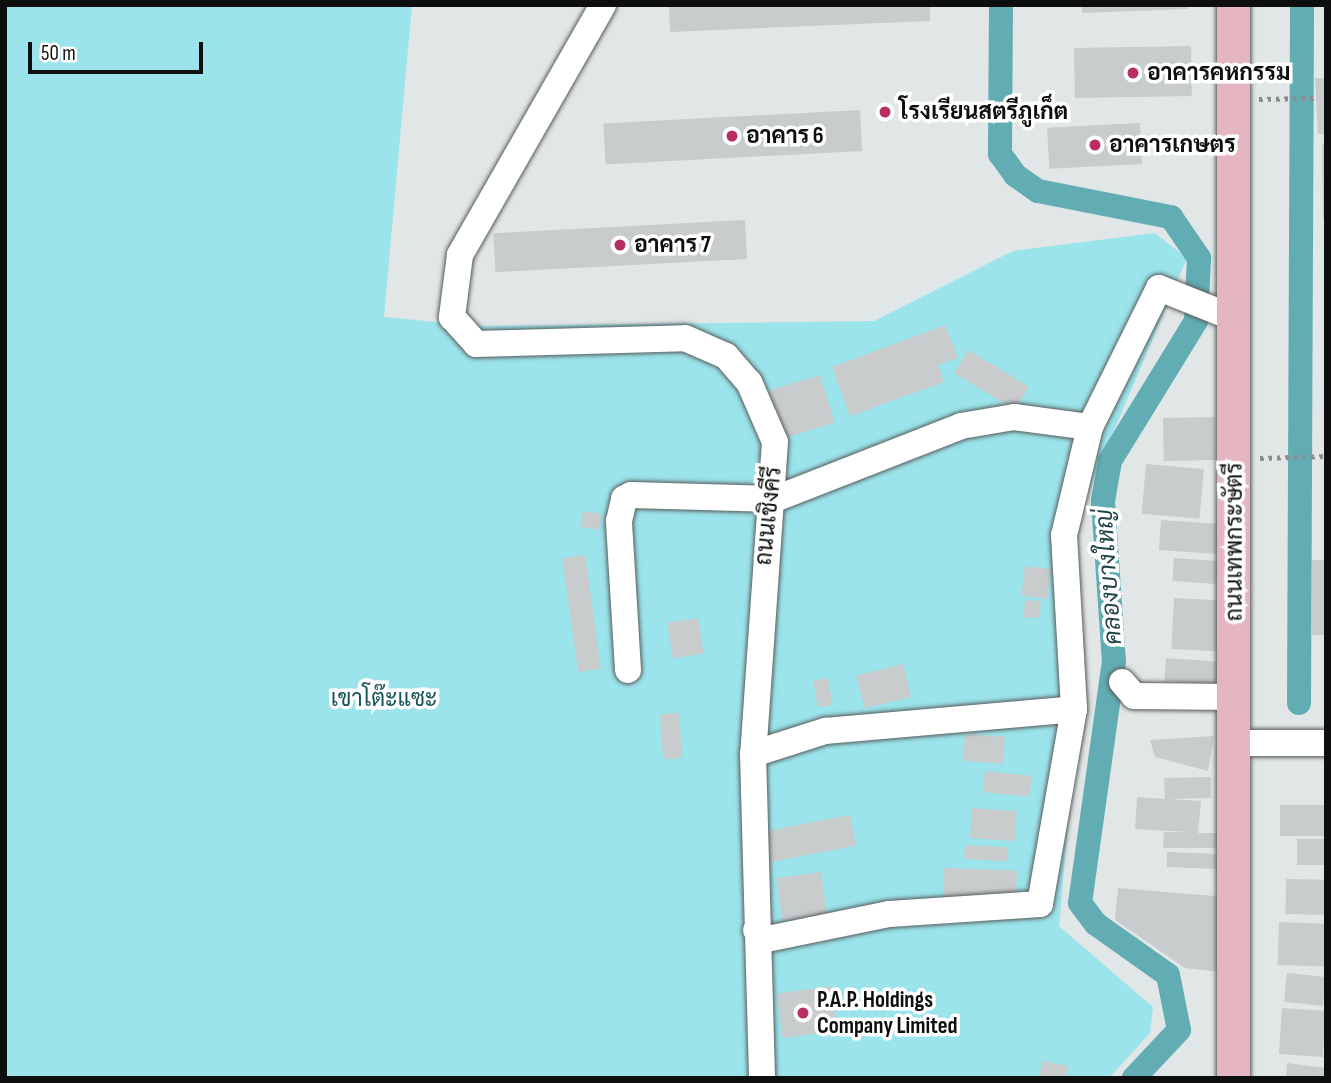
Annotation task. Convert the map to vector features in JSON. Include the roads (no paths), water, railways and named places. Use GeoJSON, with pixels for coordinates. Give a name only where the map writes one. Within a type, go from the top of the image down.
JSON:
{"type":"FeatureCollection","features":[{"type":"Feature","properties":{"kind":"main road","name":"ถนนเทพกระษัตรี"},"geometry":{"type":"LineString","coordinates":[[1233,5],[1229,316],[1236,697],[1233,1078]]}},
{"type":"Feature","properties":{"kind":"street","name":"ถนนเชิงคีรี"},"geometry":{"type":"LineString","coordinates":[[603,5],[506,164],[460,255],[452,317],[476,344],[685,338],[726,356],[749,382],[775,442],[775,499],[760,594],[753,754],[762,1078]]}},
{"type":"Feature","properties":{"kind":"street"},"geometry":{"type":"LineString","coordinates":[[756,930],[767,939],[889,914],[1040,904],[1080,680],[1063,535],[1090,427],[1159,288],[1229,316]]}},
{"type":"Feature","properties":{"kind":"street"},"geometry":{"type":"LineString","coordinates":[[628,670],[619,529],[624,499],[775,499],[961,426],[1014,417],[1090,427]]}},
{"type":"Feature","properties":{"kind":"street"},"geometry":{"type":"LineString","coordinates":[[1122,682],[1134,696],[1236,697]]}},
{"type":"Feature","properties":{"kind":"street"},"geometry":{"type":"LineString","coordinates":[[753,754],[825,731],[1074,709]]}},
{"type":"Feature","properties":{"kind":"street"},"geometry":{"type":"LineString","coordinates":[[1236,743],[1326,743]]}},
{"type":"Feature","properties":{"kind":"waterway","name":"คลองบางใหญ่"},"geometry":{"type":"LineString","coordinates":[[1001,5],[1000,154],[1015,175],[1038,191],[1171,217],[1199,258],[1196,321],[1110,461],[1103,501],[1114,661],[1080,903],[1096,924],[1168,975],[1179,1030],[1134,1078]]}},
{"type":"Feature","properties":{"kind":"waterway"},"geometry":{"type":"LineString","coordinates":[[1299,703],[1302,5]]}},
{"type":"Feature","properties":{"kind":"place","name":"อาคารคหกรรม"},"geometry":{"type":"Point","coordinates":[1133,73]}},
{"type":"Feature","properties":{"kind":"place","name":"โรงเรียนสตรีภูเก็ต"},"geometry":{"type":"Point","coordinates":[885,112]}},
{"type":"Feature","properties":{"kind":"place","name":"อาคาร 6"},"geometry":{"type":"Point","coordinates":[732,136]}},
{"type":"Feature","properties":{"kind":"place","name":"อาคารเกษตร"},"geometry":{"type":"Point","coordinates":[1095,145]}},
{"type":"Feature","properties":{"kind":"place","name":"อาคาร 7"},"geometry":{"type":"Point","coordinates":[620,245]}},
{"type":"Feature","properties":{"kind":"place","name":"P.A.P. Holdings Company Limited"},"geometry":{"type":"Point","coordinates":[803,1013]}},
{"type":"Feature","properties":{"kind":"park label","name":"เขาโต๊ะแซะ"},"geometry":{"type":"Point","coordinates":[384,699]}}]}
